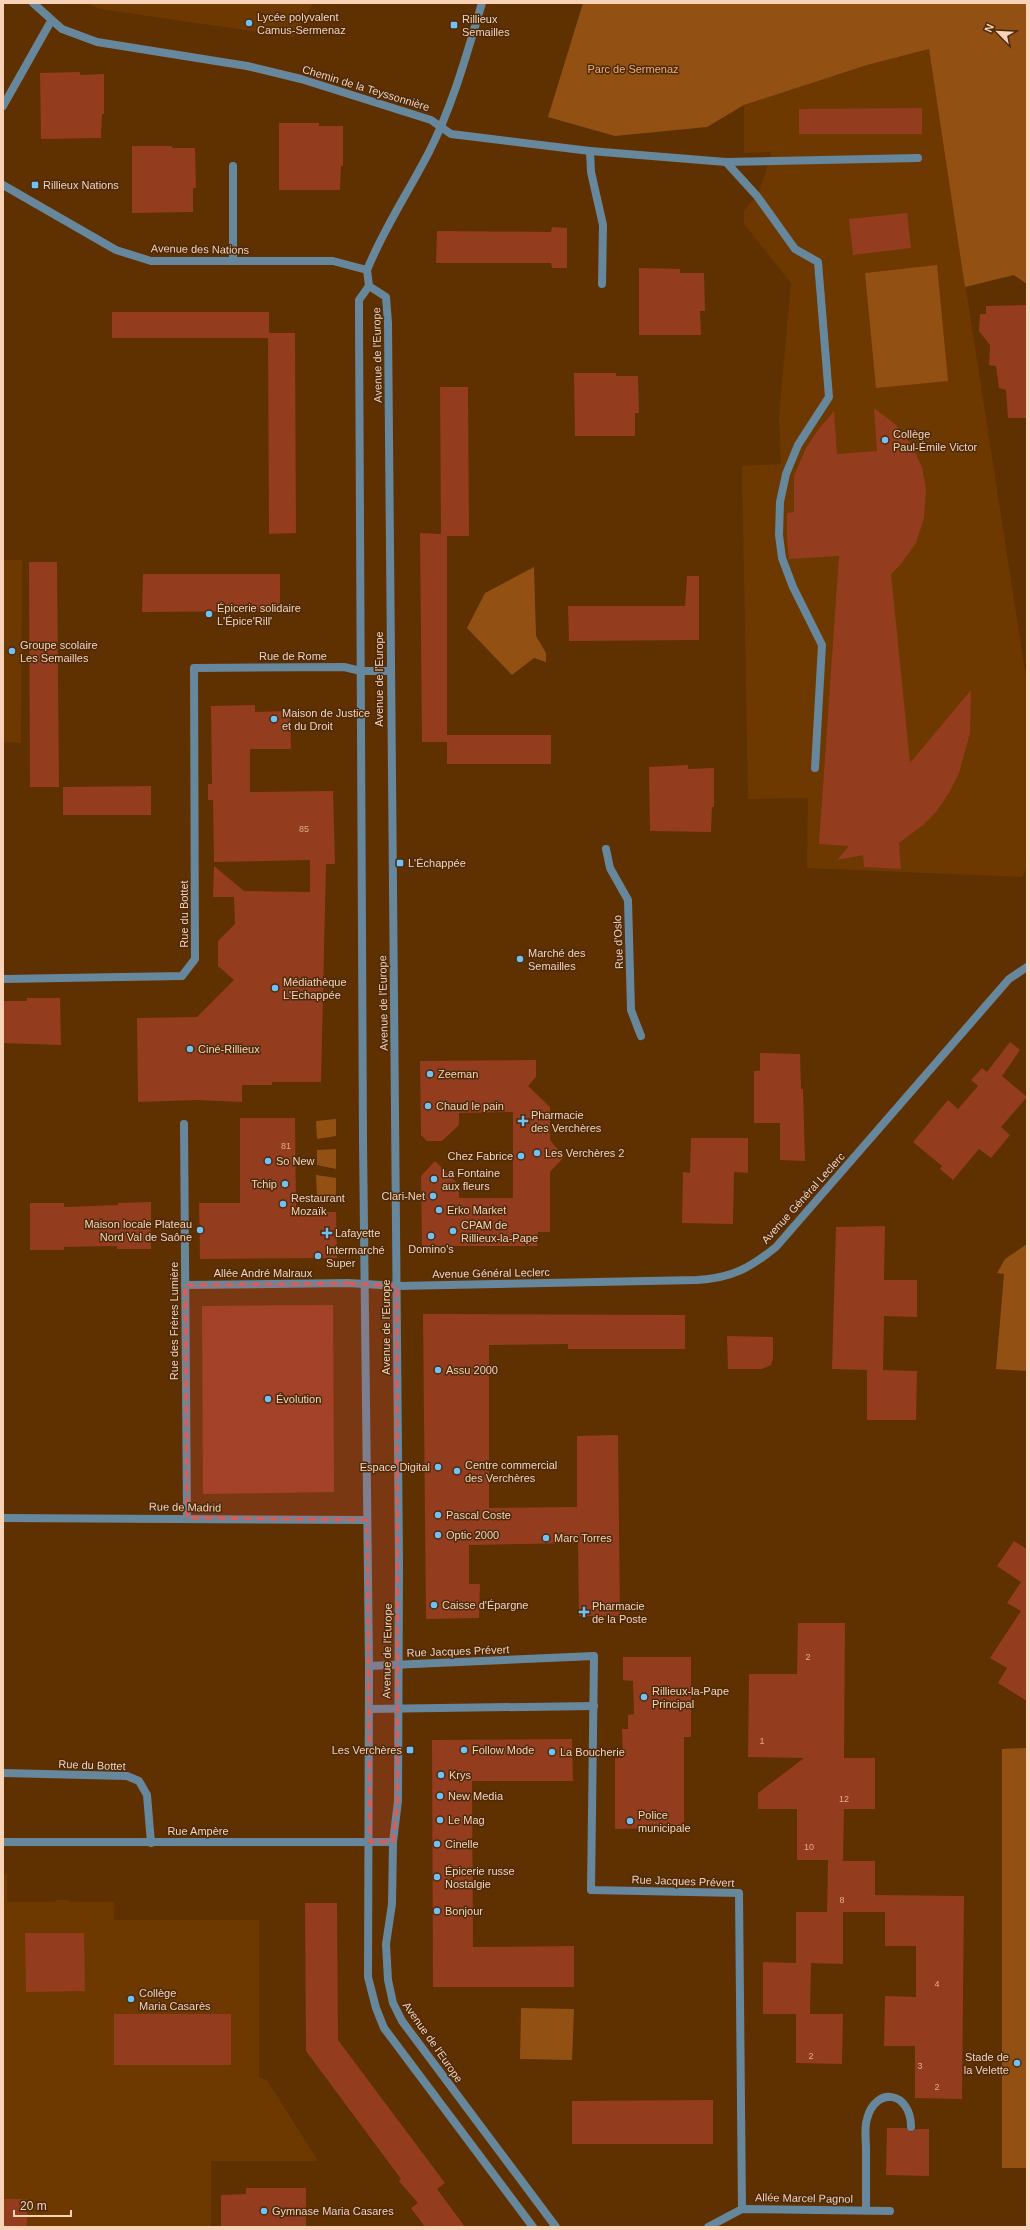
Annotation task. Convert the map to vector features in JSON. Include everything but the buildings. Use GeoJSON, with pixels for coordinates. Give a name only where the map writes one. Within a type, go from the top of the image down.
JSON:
{"type":"FeatureCollection","features":[{"type":"Feature","properties":{"kind":"street","name":"Chemin de la Teyssonnière"},"geometry":{"type":"LineString","coordinates":[[33,3],[51,21],[62,29],[97,42],[248,66],[301,79],[431,120],[451,134],[590,151],[726,162],[918,158]]}},
{"type":"Feature","properties":{"kind":"street"},"geometry":{"type":"LineString","coordinates":[[369,286],[367,270],[378,245],[430,150],[451,100],[482,3]]}},
{"type":"Feature","properties":{"kind":"street"},"geometry":{"type":"LineString","coordinates":[[3,106],[51,21]]}},
{"type":"Feature","properties":{"kind":"street"},"geometry":{"type":"LineString","coordinates":[[590,151],[591,172],[603,224],[602,284]]}},
{"type":"Feature","properties":{"kind":"street"},"geometry":{"type":"LineString","coordinates":[[726,162],[757,196],[795,249],[818,262],[829,397],[798,445],[786,474],[780,502],[779,535],[782,558],[793,586],[822,645],[815,768]]}},
{"type":"Feature","properties":{"kind":"street"},"geometry":{"type":"LineString","coordinates":[[233,166],[233,261]]}},
{"type":"Feature","properties":{"kind":"street","name":"Avenue des Nations"},"geometry":{"type":"LineString","coordinates":[[3,186],[116,250],[151,261],[333,261],[367,270]]}},
{"type":"Feature","properties":{"kind":"street","name":"Avenue de l'Europe"},"geometry":{"type":"LineString","coordinates":[[533,2227],[384,2028],[376,2008],[368,1977],[370,1842],[364,1285],[359,300],[369,286],[386,297],[388,323],[390,671],[397,1286],[398,1801],[393,1842],[392,1904],[386,1944],[388,1980],[393,2003],[402,2021],[556,2227]]}},
{"type":"Feature","properties":{"kind":"street","name":"Rue de Rome"},"geometry":{"type":"LineString","coordinates":[[194,668],[344,667],[361,671],[390,671]]}},
{"type":"Feature","properties":{"kind":"street","name":"Rue du Bottet"},"geometry":{"type":"LineString","coordinates":[[3,979],[182,976],[195,959],[194,668]]}},
{"type":"Feature","properties":{"kind":"street","name":"Rue d'Oslo"},"geometry":{"type":"LineString","coordinates":[[606,849],[610,868],[628,900],[631,1010],[641,1036]]}},
{"type":"Feature","properties":{"kind":"street","name":"Avenue Général Leclerc"},"geometry":{"type":"LineString","coordinates":[[364,1285],[397,1286],[697,1280],[717,1279],[740,1272],[776,1247],[1009,979],[1027,967]]}},
{"type":"Feature","properties":{"kind":"street","name":"Rue des Frères Lumière"},"geometry":{"type":"LineString","coordinates":[[184,1124],[187,1518]]}},
{"type":"Feature","properties":{"kind":"street","name":"Allée André Malraux"},"geometry":{"type":"LineString","coordinates":[[185,1284],[364,1285]]}},
{"type":"Feature","properties":{"kind":"street","name":"Rue de Madrid"},"geometry":{"type":"LineString","coordinates":[[3,1518],[367,1520]]}},
{"type":"Feature","properties":{"kind":"street","name":"Rue Jacques Prévert"},"geometry":{"type":"LineString","coordinates":[[369,1666],[594,1656],[591,1890],[739,1893],[742,2209]]}},
{"type":"Feature","properties":{"kind":"street"},"geometry":{"type":"LineString","coordinates":[[369,1709],[594,1706]]}},
{"type":"Feature","properties":{"kind":"street","name":"Rue du Bottet"},"geometry":{"type":"LineString","coordinates":[[3,1773],[127,1776],[139,1781],[148,1795],[151,1843]]}},
{"type":"Feature","properties":{"kind":"street","name":"Rue Ampère"},"geometry":{"type":"LineString","coordinates":[[3,1842],[393,1842]]}},
{"type":"Feature","properties":{"kind":"street","name":"Allée Marcel Pagnol"},"geometry":{"type":"LineString","coordinates":[[866,2210],[866,2127],[870,2110],[880,2099],[887,2097],[897,2098],[906,2104],[911,2127]]}},
{"type":"Feature","properties":{"kind":"street"},"geometry":{"type":"LineString","coordinates":[[708,2227],[742,2209]]}},
{"type":"Feature","properties":{"kind":"street","name":"Allée Marcel Pagnol"},"geometry":{"type":"LineString","coordinates":[[742,2209],[890,2210]]}},
{"type":"Feature","properties":{"kind":"highlighted area"},"geometry":{"type":"Polygon","coordinates":[[[348,1283],[397,1286],[398,1801],[393,1842],[370,1842],[367,1520],[187,1518],[185,1285],[348,1283]]]}},
{"type":"Feature","properties":{"kind":"shaded area","name":"Lycée polyvalent Camus-Sermenaz"},"geometry":{"type":"Polygon","coordinates":[[[86,3],[313,3],[293,37],[100,9],[86,3]]]}},
{"type":"Feature","properties":{"kind":"shaded area","name":"Collège Paul-Émile Victor"},"geometry":{"type":"Polygon","coordinates":[[[929,49],[1027,684],[1027,867],[1022,877],[807,868],[808,798],[748,799],[742,466],[781,464],[779,416],[791,283],[744,224],[744,211],[761,189],[760,187],[766,172],[771,152],[744,153],[744,105],[867,65],[929,49]]]}},
{"type":"Feature","properties":{"kind":"shaded area","name":"Groupe scolaire Les Semailles"},"geometry":{"type":"Polygon","coordinates":[[[3,560],[22,560],[21,743],[3,742],[3,560]]]}},
{"type":"Feature","properties":{"kind":"shaded area","name":"Collège Maria Casarès"},"geometry":{"type":"Polygon","coordinates":[[[3,1875],[7,1875],[7,1902],[56,1902],[56,1900],[69,1900],[69,1902],[114,1902],[114,1920],[259,1920],[259,2077],[267,2080],[318,2161],[211,2161],[211,2227],[3,2227],[3,1875]]]}},
{"type":"Feature","properties":{"kind":"green space","name":"Parc de Sermenaz"},"geometry":{"type":"Polygon","coordinates":[[[583,3],[1027,3],[1027,284],[1014,275],[965,287],[929,49],[867,65],[744,105],[707,127],[615,136],[548,117],[583,3]]]}},
{"type":"Feature","properties":{"kind":"green space"},"geometry":{"type":"Polygon","coordinates":[[[937,265],[948,381],[876,388],[865,273],[937,265]]]}},
{"type":"Feature","properties":{"kind":"green space"},"geometry":{"type":"Polygon","coordinates":[[[534,567],[536,636],[546,653],[546,662],[534,658],[512,675],[467,628],[485,593],[534,567]]]}},
{"type":"Feature","properties":{"kind":"green space"},"geometry":{"type":"Polygon","coordinates":[[[336,1119],[336,1136],[317,1139],[316,1121],[336,1119]]]}},
{"type":"Feature","properties":{"kind":"green space"},"geometry":{"type":"Polygon","coordinates":[[[336,1149],[336,1169],[317,1165],[317,1150],[336,1149]]]}},
{"type":"Feature","properties":{"kind":"green space"},"geometry":{"type":"Polygon","coordinates":[[[316,1175],[336,1178],[336,1195],[317,1195],[316,1175]]]}},
{"type":"Feature","properties":{"kind":"green space"},"geometry":{"type":"Polygon","coordinates":[[[1027,1244],[1027,1371],[996,1369],[1004,1274],[997,1273],[1005,1259],[1027,1244]]]}},
{"type":"Feature","properties":{"kind":"green space"},"geometry":{"type":"Polygon","coordinates":[[[1027,1748],[1027,2168],[1002,2168],[1002,1749],[1027,1748]]]}},
{"type":"Feature","properties":{"kind":"green space"},"geometry":{"type":"Polygon","coordinates":[[[521,2008],[574,2009],[572,2060],[520,2059],[521,2008]]]}},
{"type":"Feature","properties":{"kind":"place","name":"Lycée polyvalent Camus-Sermenaz"},"geometry":{"type":"Point","coordinates":[249,23]}},
{"type":"Feature","properties":{"kind":"place","name":"Rillieux Semailles"},"geometry":{"type":"Point","coordinates":[454,25]}},
{"type":"Feature","properties":{"kind":"place","name":"Rillieux Nations"},"geometry":{"type":"Point","coordinates":[35,185]}},
{"type":"Feature","properties":{"kind":"place","name":"Collège Paul-Émile Victor"},"geometry":{"type":"Point","coordinates":[885,440]}},
{"type":"Feature","properties":{"kind":"place","name":"Épicerie solidaire L'Épice'Rill'"},"geometry":{"type":"Point","coordinates":[209,614]}},
{"type":"Feature","properties":{"kind":"place","name":"Groupe scolaire Les Semailles"},"geometry":{"type":"Point","coordinates":[12,651]}},
{"type":"Feature","properties":{"kind":"place","name":"Maison de Justice et du Droit"},"geometry":{"type":"Point","coordinates":[274,719]}},
{"type":"Feature","properties":{"kind":"place","name":"L'Échappée"},"geometry":{"type":"Point","coordinates":[400,863]}},
{"type":"Feature","properties":{"kind":"place","name":"Marché des Semailles"},"geometry":{"type":"Point","coordinates":[520,959]}},
{"type":"Feature","properties":{"kind":"place","name":"Médiathèque L'Echappée"},"geometry":{"type":"Point","coordinates":[275,988]}},
{"type":"Feature","properties":{"kind":"place","name":"Ciné-Rillieux"},"geometry":{"type":"Point","coordinates":[190,1049]}},
{"type":"Feature","properties":{"kind":"place","name":"Zeeman"},"geometry":{"type":"Point","coordinates":[430,1074]}},
{"type":"Feature","properties":{"kind":"place","name":"Chaud le pain"},"geometry":{"type":"Point","coordinates":[428,1106]}},
{"type":"Feature","properties":{"kind":"place","name":"Pharmacie des Verchères"},"geometry":{"type":"Point","coordinates":[523,1121]}},
{"type":"Feature","properties":{"kind":"place","name":"Les Verchères 2"},"geometry":{"type":"Point","coordinates":[537,1153]}},
{"type":"Feature","properties":{"kind":"place","name":"Chez Fabrice"},"geometry":{"type":"Point","coordinates":[521,1156]}},
{"type":"Feature","properties":{"kind":"place","name":"So New"},"geometry":{"type":"Point","coordinates":[268,1161]}},
{"type":"Feature","properties":{"kind":"place","name":"La Fontaine aux fleurs"},"geometry":{"type":"Point","coordinates":[434,1179]}},
{"type":"Feature","properties":{"kind":"place","name":"Tchip"},"geometry":{"type":"Point","coordinates":[285,1184]}},
{"type":"Feature","properties":{"kind":"place","name":"Clari-Net"},"geometry":{"type":"Point","coordinates":[433,1196]}},
{"type":"Feature","properties":{"kind":"place","name":"Restaurant Mozaïk"},"geometry":{"type":"Point","coordinates":[283,1204]}},
{"type":"Feature","properties":{"kind":"place","name":"Erko Market"},"geometry":{"type":"Point","coordinates":[439,1210]}},
{"type":"Feature","properties":{"kind":"place","name":"Maison locale Plateau Nord Val de Saône"},"geometry":{"type":"Point","coordinates":[200,1230]}},
{"type":"Feature","properties":{"kind":"place","name":"CPAM de Rillieux-la-Pape"},"geometry":{"type":"Point","coordinates":[453,1231]}},
{"type":"Feature","properties":{"kind":"place","name":"Lafayette"},"geometry":{"type":"Point","coordinates":[327,1233]}},
{"type":"Feature","properties":{"kind":"place","name":"Domino's"},"geometry":{"type":"Point","coordinates":[431,1236]}},
{"type":"Feature","properties":{"kind":"place","name":"Intermarché Super"},"geometry":{"type":"Point","coordinates":[318,1256]}},
{"type":"Feature","properties":{"kind":"place","name":"Assu 2000"},"geometry":{"type":"Point","coordinates":[438,1370]}},
{"type":"Feature","properties":{"kind":"place","name":"Évolution"},"geometry":{"type":"Point","coordinates":[268,1399]}},
{"type":"Feature","properties":{"kind":"place","name":"Espace Digital"},"geometry":{"type":"Point","coordinates":[438,1467]}},
{"type":"Feature","properties":{"kind":"place","name":"Centre commercial des Verchères"},"geometry":{"type":"Point","coordinates":[457,1471]}},
{"type":"Feature","properties":{"kind":"place","name":"Pascal Coste"},"geometry":{"type":"Point","coordinates":[438,1515]}},
{"type":"Feature","properties":{"kind":"place","name":"Optic 2000"},"geometry":{"type":"Point","coordinates":[438,1535]}},
{"type":"Feature","properties":{"kind":"place","name":"Marc Torres"},"geometry":{"type":"Point","coordinates":[546,1538]}},
{"type":"Feature","properties":{"kind":"place","name":"Caisse d'Épargne"},"geometry":{"type":"Point","coordinates":[434,1605]}},
{"type":"Feature","properties":{"kind":"place","name":"Pharmacie de la Poste"},"geometry":{"type":"Point","coordinates":[584,1612]}},
{"type":"Feature","properties":{"kind":"place","name":"Rillieux-la-Pape Principal"},"geometry":{"type":"Point","coordinates":[644,1697]}},
{"type":"Feature","properties":{"kind":"place","name":"Les Verchères"},"geometry":{"type":"Point","coordinates":[410,1750]}},
{"type":"Feature","properties":{"kind":"place","name":"Follow Mode"},"geometry":{"type":"Point","coordinates":[464,1750]}},
{"type":"Feature","properties":{"kind":"place","name":"La Boucherie"},"geometry":{"type":"Point","coordinates":[552,1752]}},
{"type":"Feature","properties":{"kind":"place","name":"Krys"},"geometry":{"type":"Point","coordinates":[441,1775]}},
{"type":"Feature","properties":{"kind":"place","name":"New Media"},"geometry":{"type":"Point","coordinates":[440,1796]}},
{"type":"Feature","properties":{"kind":"place","name":"Le Mag"},"geometry":{"type":"Point","coordinates":[440,1820]}},
{"type":"Feature","properties":{"kind":"place","name":"Police municipale"},"geometry":{"type":"Point","coordinates":[630,1821]}},
{"type":"Feature","properties":{"kind":"place","name":"Cinelle"},"geometry":{"type":"Point","coordinates":[437,1844]}},
{"type":"Feature","properties":{"kind":"place","name":"Épicerie russe Nostalgie"},"geometry":{"type":"Point","coordinates":[437,1877]}},
{"type":"Feature","properties":{"kind":"place","name":"Bonjour"},"geometry":{"type":"Point","coordinates":[437,1911]}},
{"type":"Feature","properties":{"kind":"place","name":"Collège Maria Casarès"},"geometry":{"type":"Point","coordinates":[131,1999]}},
{"type":"Feature","properties":{"kind":"place","name":"Stade de la Velette"},"geometry":{"type":"Point","coordinates":[1017,2063]}},
{"type":"Feature","properties":{"kind":"place","name":"Gymnase Maria Casares"},"geometry":{"type":"Point","coordinates":[264,2211]}}]}
